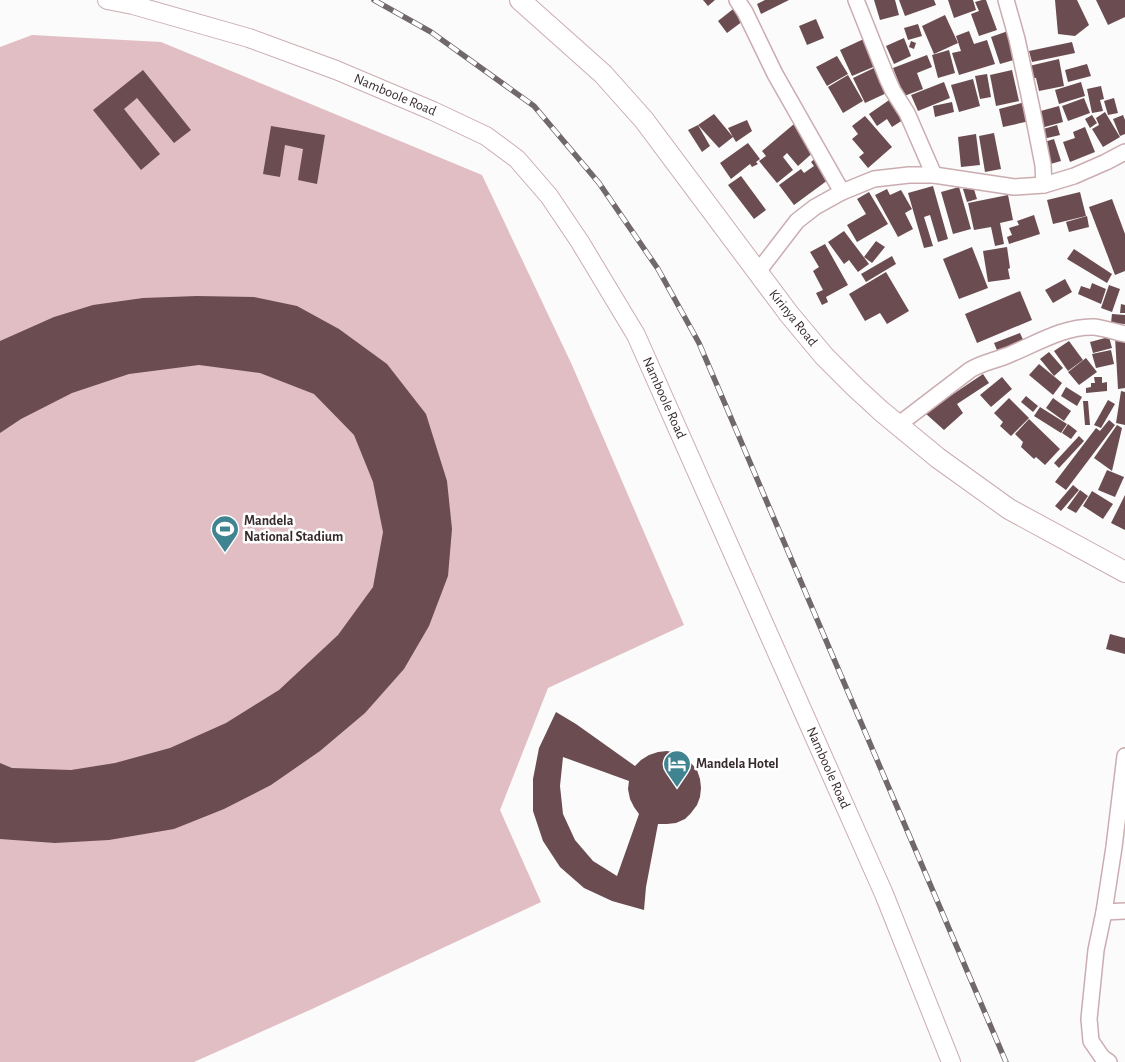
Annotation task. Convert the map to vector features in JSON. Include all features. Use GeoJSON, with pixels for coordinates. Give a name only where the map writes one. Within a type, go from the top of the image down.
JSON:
{"type":"FeatureCollection","features":[{"type":"Feature","properties":{"kind":"main road","name":"Kirinya Road"},"geometry":{"type":"LineString","coordinates":[[520,0],[604,74],[644,120],[678,168],[789,314],[824,356],[855,387],[938,458],[1009,509],[1125,572]]}},
{"type":"Feature","properties":{"kind":"street","name":"Namboole Road"},"geometry":{"type":"LineString","coordinates":[[107,0],[133,5],[249,38],[336,70],[433,112],[486,136],[518,159],[549,196],[580,242],[636,335],[884,894],[950,1062]]}},
{"type":"Feature","properties":{"kind":"street"},"geometry":{"type":"LineString","coordinates":[[737,0],[745,12],[775,74],[842,192]]}},
{"type":"Feature","properties":{"kind":"street"},"geometry":{"type":"LineString","coordinates":[[856,0],[887,78],[907,113],[934,175]]}},
{"type":"Feature","properties":{"kind":"street"},"geometry":{"type":"LineString","coordinates":[[1006,0],[1017,39],[1032,109],[1043,165],[1044,185]]}},
{"type":"Feature","properties":{"kind":"street"},"geometry":{"type":"LineString","coordinates":[[758,273],[797,221],[815,207],[842,192],[874,179],[909,175],[934,175],[1014,187],[1044,185],[1074,176],[1125,152]]}},
{"type":"Feature","properties":{"kind":"street"},"geometry":{"type":"LineString","coordinates":[[898,425],[979,365],[1004,357],[1059,334],[1078,329],[1095,327],[1125,334]]}},
{"type":"Feature","properties":{"kind":"street"},"geometry":{"type":"LineString","coordinates":[[1109,1062],[1102,1057],[1091,1041],[1089,1019],[1096,950],[1114,847],[1125,756]]}},
{"type":"Feature","properties":{"kind":"street"},"geometry":{"type":"LineString","coordinates":[[1104,912],[1125,911]]}},
{"type":"Feature","properties":{"kind":"shaded area"},"geometry":{"type":"Polygon","coordinates":[[[32,35],[161,42],[482,175],[572,365],[684,625],[548,688],[500,810],[541,902],[194,1062],[0,1062],[0,47],[32,35]]]}},
{"type":"Feature","properties":{"kind":"building"},"geometry":{"type":"Polygon","coordinates":[[[703,0],[715,0],[708,6],[703,0]]]}},
{"type":"Feature","properties":{"kind":"building"},"geometry":{"type":"Polygon","coordinates":[[[765,0],[789,0],[761,14],[757,4],[765,0]]]}},
{"type":"Feature","properties":{"kind":"building"},"geometry":{"type":"Polygon","coordinates":[[[874,0],[895,0],[899,15],[880,20],[874,0]]]}},
{"type":"Feature","properties":{"kind":"building"},"geometry":{"type":"Polygon","coordinates":[[[899,0],[934,0],[936,5],[905,16],[899,0]]]}},
{"type":"Feature","properties":{"kind":"building"},"geometry":{"type":"Polygon","coordinates":[[[948,0],[973,0],[976,10],[954,18],[948,0]]]}},
{"type":"Feature","properties":{"kind":"building"},"geometry":{"type":"Polygon","coordinates":[[[986,0],[997,30],[979,36],[971,14],[979,11],[975,2],[986,0]]]}},
{"type":"Feature","properties":{"kind":"building"},"geometry":{"type":"Polygon","coordinates":[[[1055,0],[1077,0],[1089,25],[1075,36],[1058,34],[1055,0]]]}},
{"type":"Feature","properties":{"kind":"building"},"geometry":{"type":"Polygon","coordinates":[[[1096,0],[1125,0],[1125,17],[1108,25],[1096,0]]]}},
{"type":"Feature","properties":{"kind":"building"},"geometry":{"type":"Polygon","coordinates":[[[737,6],[747,18],[727,33],[718,21],[737,6]]]}},
{"type":"Feature","properties":{"kind":"building"},"geometry":{"type":"Polygon","coordinates":[[[945,15],[958,43],[934,54],[922,26],[945,15]]]}},
{"type":"Feature","properties":{"kind":"building"},"geometry":{"type":"Polygon","coordinates":[[[816,19],[824,38],[807,45],[799,26],[816,19]]]}},
{"type":"Feature","properties":{"kind":"building"},"geometry":{"type":"Polygon","coordinates":[[[918,24],[922,36],[908,40],[904,28],[918,24]]]}},
{"type":"Feature","properties":{"kind":"building"},"geometry":{"type":"Polygon","coordinates":[[[969,31],[974,44],[987,40],[995,64],[959,75],[952,53],[961,51],[956,36],[969,31]]]}},
{"type":"Feature","properties":{"kind":"building"},"geometry":{"type":"Polygon","coordinates":[[[1008,31],[1017,59],[1000,64],[991,37],[1008,31]]]}},
{"type":"Feature","properties":{"kind":"building"},"geometry":{"type":"Polygon","coordinates":[[[866,38],[878,65],[852,76],[840,50],[866,38]]]}},
{"type":"Feature","properties":{"kind":"building"},"geometry":{"type":"Polygon","coordinates":[[[904,38],[911,56],[894,64],[886,46],[904,38]]]}},
{"type":"Feature","properties":{"kind":"building"},"geometry":{"type":"Polygon","coordinates":[[[911,41],[916,43],[914,49],[909,47],[911,41]]]}},
{"type":"Feature","properties":{"kind":"building"},"geometry":{"type":"Polygon","coordinates":[[[1072,42],[1075,53],[1032,62],[1029,51],[1072,42]]]}},
{"type":"Feature","properties":{"kind":"building"},"geometry":{"type":"Polygon","coordinates":[[[949,50],[955,73],[938,78],[932,55],[949,50]]]}},
{"type":"Feature","properties":{"kind":"building"},"geometry":{"type":"Polygon","coordinates":[[[927,55],[932,67],[917,73],[923,89],[904,96],[893,68],[927,55]]]}},
{"type":"Feature","properties":{"kind":"building"},"geometry":{"type":"Polygon","coordinates":[[[837,56],[848,74],[827,86],[816,67],[837,56]]]}},
{"type":"Feature","properties":{"kind":"building"},"geometry":{"type":"Polygon","coordinates":[[[1059,59],[1064,86],[1039,91],[1036,78],[1032,78],[1029,66],[1059,59]]]}},
{"type":"Feature","properties":{"kind":"building"},"geometry":{"type":"Polygon","coordinates":[[[1087,64],[1091,76],[1068,82],[1065,70],[1087,64]]]}},
{"type":"Feature","properties":{"kind":"building"},"geometry":{"type":"Polygon","coordinates":[[[878,66],[891,91],[865,103],[853,78],[878,66]]]}},
{"type":"Feature","properties":{"kind":"building"},"geometry":{"type":"Polygon","coordinates":[[[143,70],[191,130],[174,143],[137,98],[124,109],[160,154],[141,170],[93,110],[143,70]]]}},
{"type":"Feature","properties":{"kind":"building"},"geometry":{"type":"Polygon","coordinates":[[[1012,70],[1019,101],[996,106],[990,75],[1012,70]]]}},
{"type":"Feature","properties":{"kind":"building"},"geometry":{"type":"Polygon","coordinates":[[[987,74],[991,97],[980,99],[975,76],[987,74]]]}},
{"type":"Feature","properties":{"kind":"building"},"geometry":{"type":"Polygon","coordinates":[[[848,75],[863,101],[843,113],[828,87],[848,75]]]}},
{"type":"Feature","properties":{"kind":"building"},"geometry":{"type":"Polygon","coordinates":[[[973,79],[980,106],[959,112],[951,85],[973,79]]]}},
{"type":"Feature","properties":{"kind":"building"},"geometry":{"type":"Polygon","coordinates":[[[944,82],[950,98],[918,111],[911,95],[944,82]]]}},
{"type":"Feature","properties":{"kind":"building"},"geometry":{"type":"Polygon","coordinates":[[[1081,82],[1085,96],[1059,104],[1055,90],[1081,82]]]}},
{"type":"Feature","properties":{"kind":"building"},"geometry":{"type":"Polygon","coordinates":[[[1101,86],[1104,99],[1100,100],[1103,111],[1092,113],[1087,89],[1101,86]]]}},
{"type":"Feature","properties":{"kind":"building"},"geometry":{"type":"Polygon","coordinates":[[[892,98],[906,118],[892,127],[887,119],[877,126],[869,114],[892,98]]]}},
{"type":"Feature","properties":{"kind":"building"},"geometry":{"type":"Polygon","coordinates":[[[1084,98],[1090,113],[1068,121],[1062,106],[1084,98]]]}},
{"type":"Feature","properties":{"kind":"building"},"geometry":{"type":"Polygon","coordinates":[[[1114,98],[1118,113],[1108,115],[1104,101],[1114,98]]]}},
{"type":"Feature","properties":{"kind":"building"},"geometry":{"type":"Polygon","coordinates":[[[952,102],[954,112],[935,117],[933,106],[952,102]]]}},
{"type":"Feature","properties":{"kind":"building"},"geometry":{"type":"Polygon","coordinates":[[[1025,102],[1030,121],[1003,127],[999,109],[1025,102]]]}},
{"type":"Feature","properties":{"kind":"building"},"geometry":{"type":"Polygon","coordinates":[[[1059,106],[1063,122],[1041,128],[1037,112],[1059,106]]]}},
{"type":"Feature","properties":{"kind":"building"},"geometry":{"type":"Polygon","coordinates":[[[1105,112],[1120,137],[1103,147],[1092,129],[1099,125],[1096,118],[1105,112]]]}},
{"type":"Feature","properties":{"kind":"building"},"geometry":{"type":"Polygon","coordinates":[[[714,114],[733,137],[719,148],[698,125],[714,114]]]}},
{"type":"Feature","properties":{"kind":"building"},"geometry":{"type":"Polygon","coordinates":[[[1092,115],[1097,123],[1090,128],[1085,119],[1092,115]]]}},
{"type":"Feature","properties":{"kind":"building"},"geometry":{"type":"Polygon","coordinates":[[[1123,115],[1125,134],[1120,136],[1113,119],[1123,115]]]}},
{"type":"Feature","properties":{"kind":"building"},"geometry":{"type":"Polygon","coordinates":[[[865,116],[892,147],[868,168],[859,157],[864,153],[852,139],[858,134],[852,126],[865,116]]]}},
{"type":"Feature","properties":{"kind":"building"},"geometry":{"type":"Polygon","coordinates":[[[747,120],[752,131],[736,142],[728,128],[747,120]]]}},
{"type":"Feature","properties":{"kind":"building"},"geometry":{"type":"Polygon","coordinates":[[[794,124],[817,149],[798,166],[787,153],[783,157],[793,170],[777,183],[759,161],[766,156],[762,151],[794,124]]]}},
{"type":"Feature","properties":{"kind":"building"},"geometry":{"type":"Polygon","coordinates":[[[698,125],[710,146],[702,152],[688,130],[698,125]]]}},
{"type":"Feature","properties":{"kind":"building"},"geometry":{"type":"Polygon","coordinates":[[[1057,125],[1060,135],[1043,139],[1040,130],[1057,125]]]}},
{"type":"Feature","properties":{"kind":"building"},"geometry":{"type":"Polygon","coordinates":[[[271,126],[325,135],[317,184],[298,180],[303,149],[285,145],[280,177],[263,174],[271,126]]]}},
{"type":"Feature","properties":{"kind":"building"},"geometry":{"type":"Polygon","coordinates":[[[1085,127],[1095,152],[1070,162],[1063,142],[1075,138],[1073,132],[1085,127]]]}},
{"type":"Feature","properties":{"kind":"building"},"geometry":{"type":"Polygon","coordinates":[[[994,133],[1001,169],[985,172],[979,136],[994,133]]]}},
{"type":"Feature","properties":{"kind":"building"},"geometry":{"type":"Polygon","coordinates":[[[976,134],[980,165],[961,167],[958,137],[976,134]]]}},
{"type":"Feature","properties":{"kind":"building"},"geometry":{"type":"Polygon","coordinates":[[[1054,139],[1061,161],[1047,165],[1041,143],[1054,139]]]}},
{"type":"Feature","properties":{"kind":"building"},"geometry":{"type":"Polygon","coordinates":[[[748,143],[760,159],[756,162],[758,164],[752,167],[750,164],[731,179],[720,163],[748,143]]]}},
{"type":"Feature","properties":{"kind":"building"},"geometry":{"type":"Polygon","coordinates":[[[817,157],[832,177],[794,205],[779,185],[801,169],[804,173],[814,166],[811,162],[817,157]]]}},
{"type":"Feature","properties":{"kind":"building"},"geometry":{"type":"Polygon","coordinates":[[[741,176],[766,210],[754,219],[728,185],[741,176]]]}},
{"type":"Feature","properties":{"kind":"building"},"geometry":{"type":"Polygon","coordinates":[[[933,186],[948,239],[938,242],[930,215],[924,217],[933,246],[924,248],[908,193],[933,186]]]}},
{"type":"Feature","properties":{"kind":"building"},"geometry":{"type":"Polygon","coordinates":[[[973,186],[977,199],[967,202],[963,189],[973,186]]]}},
{"type":"Feature","properties":{"kind":"building"},"geometry":{"type":"Polygon","coordinates":[[[959,187],[971,229],[953,234],[941,192],[959,187]]]}},
{"type":"Feature","properties":{"kind":"building"},"geometry":{"type":"Polygon","coordinates":[[[887,189],[890,195],[901,190],[912,209],[905,213],[913,229],[898,237],[875,195],[887,189]]]}},
{"type":"Feature","properties":{"kind":"building"},"geometry":{"type":"Polygon","coordinates":[[[869,192],[888,224],[857,242],[847,225],[866,214],[857,199],[869,192]]]}},
{"type":"Feature","properties":{"kind":"building"},"geometry":{"type":"Polygon","coordinates":[[[1080,192],[1086,216],[1053,224],[1047,200],[1080,192]]]}},
{"type":"Feature","properties":{"kind":"building"},"geometry":{"type":"Polygon","coordinates":[[[1008,195],[1013,220],[1000,223],[1004,244],[995,246],[991,227],[974,230],[968,203],[1008,195]]]}},
{"type":"Feature","properties":{"kind":"building"},"geometry":{"type":"Polygon","coordinates":[[[1112,199],[1125,234],[1125,271],[1115,275],[1089,207],[1112,199]]]}},
{"type":"Feature","properties":{"kind":"building"},"geometry":{"type":"Polygon","coordinates":[[[1034,215],[1040,234],[1009,244],[1007,237],[1012,235],[1009,228],[1019,225],[1017,221],[1034,215]]]}},
{"type":"Feature","properties":{"kind":"building"},"geometry":{"type":"Polygon","coordinates":[[[1087,216],[1089,227],[1069,232],[1066,222],[1087,216]]]}},
{"type":"Feature","properties":{"kind":"building"},"geometry":{"type":"Polygon","coordinates":[[[844,231],[869,264],[858,272],[849,260],[844,264],[828,242],[844,231]]]}},
{"type":"Feature","properties":{"kind":"building"},"geometry":{"type":"Polygon","coordinates":[[[876,241],[885,247],[872,263],[864,257],[876,241]]]}},
{"type":"Feature","properties":{"kind":"building"},"geometry":{"type":"Polygon","coordinates":[[[825,244],[848,285],[826,297],[828,302],[822,305],[816,293],[823,290],[813,271],[819,267],[810,252],[825,244]]]}},
{"type":"Feature","properties":{"kind":"building"},"geometry":{"type":"Polygon","coordinates":[[[972,247],[988,288],[959,299],[943,259],[972,247]]]}},
{"type":"Feature","properties":{"kind":"building"},"geometry":{"type":"Polygon","coordinates":[[[1007,247],[1010,279],[988,282],[983,251],[1007,247]]]}},
{"type":"Feature","properties":{"kind":"building"},"geometry":{"type":"Polygon","coordinates":[[[1074,249],[1112,274],[1107,283],[1067,259],[1074,249]]]}},
{"type":"Feature","properties":{"kind":"building"},"geometry":{"type":"Polygon","coordinates":[[[892,256],[896,264],[866,282],[861,274],[892,256]]]}},
{"type":"Feature","properties":{"kind":"building"},"geometry":{"type":"Polygon","coordinates":[[[886,272],[909,311],[887,324],[880,313],[865,321],[849,294],[886,272]]]}},
{"type":"Feature","properties":{"kind":"building"},"geometry":{"type":"Polygon","coordinates":[[[1065,279],[1072,292],[1053,303],[1045,290],[1065,279]]]}},
{"type":"Feature","properties":{"kind":"building"},"geometry":{"type":"Polygon","coordinates":[[[1092,283],[1106,289],[1101,304],[1078,294],[1081,286],[1090,289],[1092,283]]]}},
{"type":"Feature","properties":{"kind":"building"},"geometry":{"type":"Polygon","coordinates":[[[1109,285],[1120,289],[1112,312],[1101,308],[1109,285]]]}},
{"type":"Feature","properties":{"kind":"building"},"geometry":{"type":"Polygon","coordinates":[[[1020,291],[1032,320],[977,343],[965,314],[1020,291]]]}},
{"type":"Feature","properties":{"kind":"building"},"geometry":{"type":"Polygon","coordinates":[[[197,296],[254,297],[297,306],[339,329],[387,364],[426,414],[447,481],[452,529],[448,576],[429,626],[404,669],[365,713],[320,751],[271,785],[224,809],[174,829],[109,840],[55,843],[0,839],[0,763],[12,768],[71,770],[115,763],[170,748],[226,723],[279,690],[338,635],[373,587],[383,532],[373,482],[354,435],[314,394],[260,373],[199,365],[129,374],[72,393],[21,419],[0,433],[0,341],[54,317],[93,305],[143,298],[197,296]]]}},
{"type":"Feature","properties":{"kind":"building"},"geometry":{"type":"Polygon","coordinates":[[[1121,304],[1125,305],[1125,313],[1120,313],[1121,304]]]}},
{"type":"Feature","properties":{"kind":"building"},"geometry":{"type":"Polygon","coordinates":[[[1112,314],[1125,315],[1125,324],[1111,323],[1112,314]]]}},
{"type":"Feature","properties":{"kind":"building"},"geometry":{"type":"Polygon","coordinates":[[[1020,333],[1025,344],[999,355],[994,343],[1020,333]]]}},
{"type":"Feature","properties":{"kind":"building"},"geometry":{"type":"Polygon","coordinates":[[[1109,337],[1112,348],[1093,353],[1090,342],[1109,337]]]}},
{"type":"Feature","properties":{"kind":"building"},"geometry":{"type":"Polygon","coordinates":[[[1115,337],[1125,337],[1125,388],[1118,389],[1115,337]]]}},
{"type":"Feature","properties":{"kind":"building"},"geometry":{"type":"Polygon","coordinates":[[[1069,341],[1083,360],[1068,371],[1054,351],[1069,341]]]}},
{"type":"Feature","properties":{"kind":"building"},"geometry":{"type":"Polygon","coordinates":[[[1111,350],[1114,364],[1096,368],[1092,354],[1111,350]]]}},
{"type":"Feature","properties":{"kind":"building"},"geometry":{"type":"Polygon","coordinates":[[[1049,352],[1063,368],[1054,376],[1040,359],[1049,352]]]}},
{"type":"Feature","properties":{"kind":"building"},"geometry":{"type":"Polygon","coordinates":[[[1086,358],[1097,372],[1079,385],[1068,372],[1086,358]]]}},
{"type":"Feature","properties":{"kind":"building"},"geometry":{"type":"Polygon","coordinates":[[[1039,364],[1062,383],[1053,395],[1029,375],[1039,364]]]}},
{"type":"Feature","properties":{"kind":"building"},"geometry":{"type":"Polygon","coordinates":[[[983,374],[989,383],[957,404],[963,413],[944,430],[925,413],[983,374]]]}},
{"type":"Feature","properties":{"kind":"building"},"geometry":{"type":"Polygon","coordinates":[[[1002,377],[1012,389],[991,407],[980,395],[1002,377]]]}},
{"type":"Feature","properties":{"kind":"building"},"geometry":{"type":"Polygon","coordinates":[[[1094,377],[1102,377],[1102,383],[1107,382],[1107,391],[1086,393],[1086,388],[1091,387],[1091,383],[1095,383],[1094,377]]]}},
{"type":"Feature","properties":{"kind":"building"},"geometry":{"type":"Polygon","coordinates":[[[1066,387],[1082,397],[1077,406],[1061,396],[1066,387]]]}},
{"type":"Feature","properties":{"kind":"building"},"geometry":{"type":"Polygon","coordinates":[[[1121,391],[1125,392],[1125,425],[1116,423],[1121,391]]]}},
{"type":"Feature","properties":{"kind":"building"},"geometry":{"type":"Polygon","coordinates":[[[1026,396],[1038,406],[1033,412],[1021,402],[1026,396]]]}},
{"type":"Feature","properties":{"kind":"building"},"geometry":{"type":"Polygon","coordinates":[[[1009,398],[1029,418],[1011,436],[1000,426],[1003,422],[994,413],[1009,398]]]}},
{"type":"Feature","properties":{"kind":"building"},"geometry":{"type":"Polygon","coordinates":[[[1053,398],[1071,411],[1064,421],[1046,408],[1053,398]]]}},
{"type":"Feature","properties":{"kind":"building"},"geometry":{"type":"Polygon","coordinates":[[[1108,400],[1115,404],[1101,428],[1094,425],[1108,400]]]}},
{"type":"Feature","properties":{"kind":"building"},"geometry":{"type":"Polygon","coordinates":[[[1083,401],[1088,401],[1090,425],[1085,425],[1083,401]]]}},
{"type":"Feature","properties":{"kind":"building"},"geometry":{"type":"Polygon","coordinates":[[[1040,407],[1067,424],[1061,433],[1034,416],[1040,407]]]}},
{"type":"Feature","properties":{"kind":"building"},"geometry":{"type":"Polygon","coordinates":[[[1029,419],[1060,449],[1045,465],[1036,457],[1034,459],[1021,447],[1023,442],[1015,434],[1029,419]]]}},
{"type":"Feature","properties":{"kind":"building"},"geometry":{"type":"Polygon","coordinates":[[[1109,420],[1115,425],[1066,490],[1055,482],[1096,428],[1100,431],[1109,420]]]}},
{"type":"Feature","properties":{"kind":"building"},"geometry":{"type":"Polygon","coordinates":[[[1068,424],[1077,431],[1071,439],[1062,433],[1068,424]]]}},
{"type":"Feature","properties":{"kind":"building"},"geometry":{"type":"Polygon","coordinates":[[[1117,425],[1122,428],[1112,471],[1094,458],[1117,425]]]}},
{"type":"Feature","properties":{"kind":"building"},"geometry":{"type":"Polygon","coordinates":[[[1079,436],[1084,441],[1059,468],[1054,463],[1079,436]]]}},
{"type":"Feature","properties":{"kind":"building"},"geometry":{"type":"Polygon","coordinates":[[[1107,470],[1124,477],[1115,497],[1098,490],[1107,470]]]}},
{"type":"Feature","properties":{"kind":"building"},"geometry":{"type":"Polygon","coordinates":[[[1073,485],[1079,490],[1061,511],[1055,506],[1073,485]]]}},
{"type":"Feature","properties":{"kind":"building"},"geometry":{"type":"Polygon","coordinates":[[[1080,490],[1088,496],[1076,513],[1067,508],[1080,490]]]}},
{"type":"Feature","properties":{"kind":"building"},"geometry":{"type":"Polygon","coordinates":[[[1092,491],[1113,504],[1103,519],[1083,506],[1092,491]]]}},
{"type":"Feature","properties":{"kind":"building"},"geometry":{"type":"Polygon","coordinates":[[[1125,495],[1125,530],[1111,523],[1125,495]]]}},
{"type":"Feature","properties":{"kind":"building"},"geometry":{"type":"Polygon","coordinates":[[[1110,634],[1125,638],[1125,654],[1106,649],[1110,634]]]}},
{"type":"Feature","properties":{"kind":"building"},"geometry":{"type":"Polygon","coordinates":[[[556,712],[635,766],[649,755],[667,751],[684,757],[697,770],[701,788],[697,805],[685,819],[676,823],[658,824],[646,887],[644,910],[612,901],[584,888],[560,867],[543,841],[533,811],[533,779],[539,748],[556,712]],[[563,757],[560,786],[563,814],[575,840],[593,861],[617,876],[639,814],[630,799],[629,781],[563,757]]]}},
{"type":"Feature","properties":{"kind":"railway"},"geometry":{"type":"LineString","coordinates":[[374,0],[431,32],[534,106],[599,183],[658,269],[699,343],[1006,1062]]}},
{"type":"Feature","properties":{"kind":"place","name":"Mandela National Stadium"},"geometry":{"type":"Point","coordinates":[225,553]}},
{"type":"Feature","properties":{"kind":"place","name":"Mandela Hotel"},"geometry":{"type":"Point","coordinates":[677,788]}}]}
